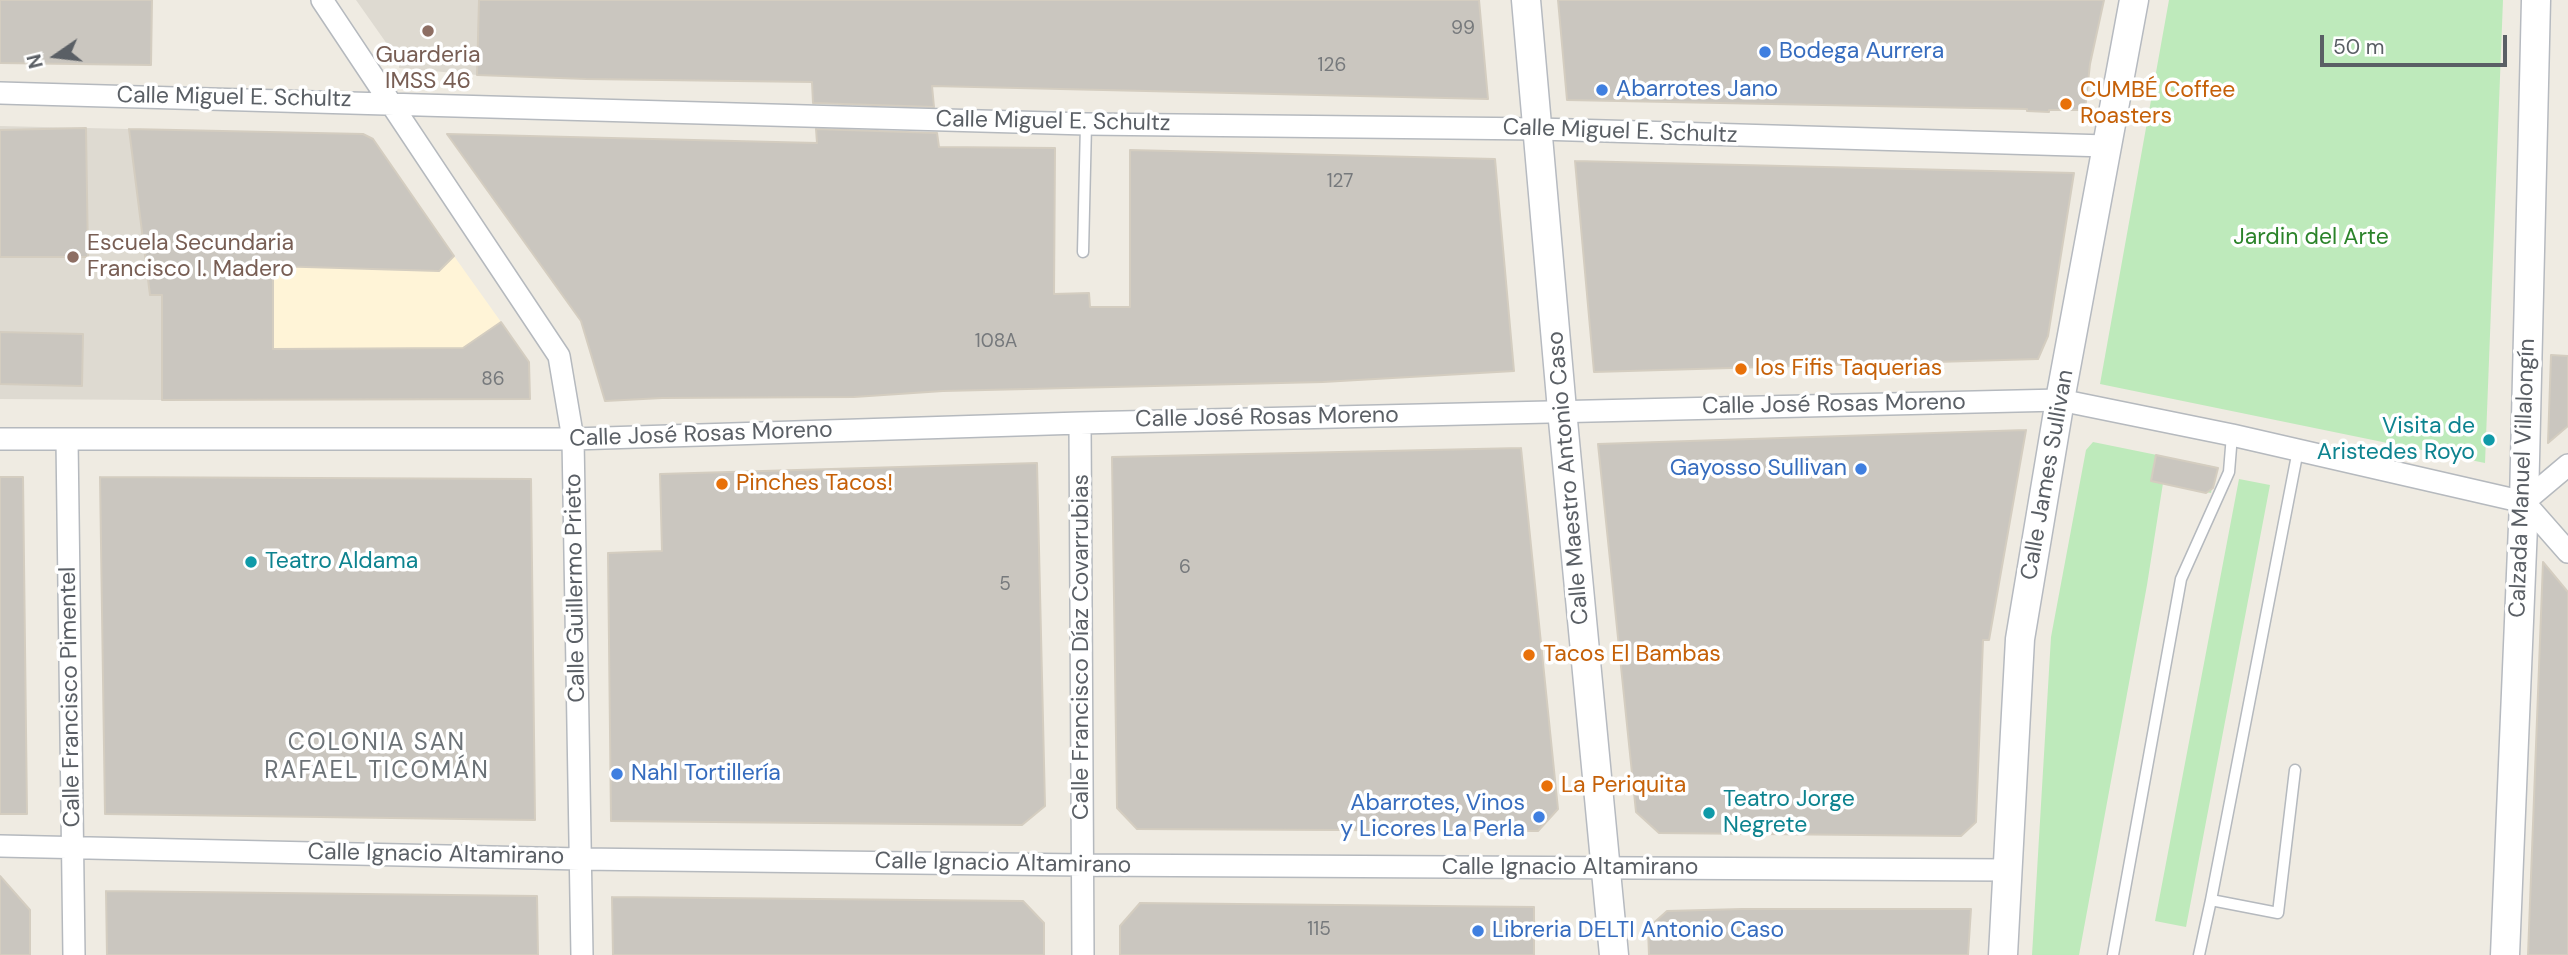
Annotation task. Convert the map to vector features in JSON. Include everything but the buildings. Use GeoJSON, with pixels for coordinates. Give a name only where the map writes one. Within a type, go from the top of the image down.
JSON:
{"type":"FeatureCollection","features":[{"type":"Feature","properties":{"kind":"main road","name":"Calle Maestro Antonio Caso"},"geometry":{"type":"LineString","coordinates":[[1526,0],[1614,955]]}},
{"type":"Feature","properties":{"kind":"main road","name":"Calle James Sullivan"},"geometry":{"type":"LineString","coordinates":[[2003,955],[2020,639],[2060,400],[2134,0]]}},
{"type":"Feature","properties":{"kind":"main road","name":"Calzada Manuel Villalongín"},"geometry":{"type":"LineString","coordinates":[[2505,955],[2524,502],[2536,0]]}},
{"type":"Feature","properties":{"kind":"street","name":"Calle Guillermo Prieto"},"geometry":{"type":"LineString","coordinates":[[322,0],[559,356],[573,439],[582,955]]}},
{"type":"Feature","properties":{"kind":"street","name":"Calle Miguel E. Schultz"},"geometry":{"type":"LineString","coordinates":[[0,93],[390,102],[1086,124],[1539,129],[2106,146]]}},
{"type":"Feature","properties":{"kind":"street","name":"Calle José Rosas Moreno"},"geometry":{"type":"LineString","coordinates":[[0,439],[573,439],[1562,410],[2060,400],[2232,435],[2524,502]]}},
{"type":"Feature","properties":{"kind":"street","name":"Calle Francisco Díaz Covarrubias"},"geometry":{"type":"LineString","coordinates":[[1080,423],[1083,955]]}},
{"type":"Feature","properties":{"kind":"street","name":"Calle Francisco Pimentel"},"geometry":{"type":"LineString","coordinates":[[67,440],[74,955]]}},
{"type":"Feature","properties":{"kind":"street"},"geometry":{"type":"LineString","coordinates":[[2568,465],[2524,502],[2568,552]]}},
{"type":"Feature","properties":{"kind":"street","name":"Calle Ignacio Altamirano"},"geometry":{"type":"LineString","coordinates":[[0,846],[580,859],[1083,865],[2007,870]]}},
{"type":"Feature","properties":{"kind":"lane"},"geometry":{"type":"LineString","coordinates":[[1083,252],[1086,124]]}},
{"type":"Feature","properties":{"kind":"lane"},"geometry":{"type":"LineString","coordinates":[[2113,955],[2181,579],[2229,472],[2232,435]]}},
{"type":"Feature","properties":{"kind":"lane"},"geometry":{"type":"LineString","coordinates":[[2199,955],[2298,450]]}},
{"type":"Feature","properties":{"kind":"lane"},"geometry":{"type":"LineString","coordinates":[[2211,901],[2278,913],[2295,770]]}},
{"type":"Feature","properties":{"kind":"shaded area","name":"Guarderia IMSS 46"},"geometry":{"type":"Polygon","coordinates":[[[356,0],[479,0],[477,75],[399,68],[399,61],[356,0]]]}},
{"type":"Feature","properties":{"kind":"shaded area","name":"Escuela Secundaria Francisco I. Madero"},"geometry":{"type":"Polygon","coordinates":[[[0,126],[129,129],[151,295],[162,295],[162,400],[0,399],[0,126]]]}},
{"type":"Feature","properties":{"kind":"shaded area"},"geometry":{"type":"Polygon","coordinates":[[[454,256],[501,322],[463,348],[273,349],[273,266],[438,271],[454,256]]]}},
{"type":"Feature","properties":{"kind":"green space","name":"Jardin del Arte"},"geometry":{"type":"Polygon","coordinates":[[[2169,0],[2503,0],[2485,463],[2100,384],[2169,0]]]}},
{"type":"Feature","properties":{"kind":"green space"},"geometry":{"type":"Polygon","coordinates":[[[2093,442],[2216,467],[2211,493],[2163,483],[2147,585],[2079,955],[2032,955],[2051,637],[2086,450],[2093,442]]]}},
{"type":"Feature","properties":{"kind":"green space"},"geometry":{"type":"Polygon","coordinates":[[[2239,479],[2270,485],[2186,927],[2155,921],[2239,479]]]}},
{"type":"Feature","properties":{"kind":"place","name":"Guarderia IMSS 46"},"geometry":{"type":"Point","coordinates":[428,31]}},
{"type":"Feature","properties":{"kind":"place","name":"Bodega Aurrera"},"geometry":{"type":"Point","coordinates":[1765,52]}},
{"type":"Feature","properties":{"kind":"place","name":"Abarrotes Jano"},"geometry":{"type":"Point","coordinates":[1602,90]}},
{"type":"Feature","properties":{"kind":"place","name":"CUMBÉ Coffee Roasters"},"geometry":{"type":"Point","coordinates":[2066,104]}},
{"type":"Feature","properties":{"kind":"place","name":"Escuela Secundaria Francisco I. Madero"},"geometry":{"type":"Point","coordinates":[73,257]}},
{"type":"Feature","properties":{"kind":"place","name":"los Fifis Taquerias"},"geometry":{"type":"Point","coordinates":[1741,369]}},
{"type":"Feature","properties":{"kind":"place","name":"Visita de Aristedes Royo"},"geometry":{"type":"Point","coordinates":[2489,440]}},
{"type":"Feature","properties":{"kind":"place","name":"Gayosso Sullivan"},"geometry":{"type":"Point","coordinates":[1861,469]}},
{"type":"Feature","properties":{"kind":"place","name":"Pinches Tacos!"},"geometry":{"type":"Point","coordinates":[722,484]}},
{"type":"Feature","properties":{"kind":"place","name":"Teatro Aldama"},"geometry":{"type":"Point","coordinates":[251,562]}},
{"type":"Feature","properties":{"kind":"place","name":"Tacos El Bambas"},"geometry":{"type":"Point","coordinates":[1529,655]}},
{"type":"Feature","properties":{"kind":"place","name":"Nahl Tortillería"},"geometry":{"type":"Point","coordinates":[617,774]}},
{"type":"Feature","properties":{"kind":"place","name":"La Periquita"},"geometry":{"type":"Point","coordinates":[1547,786]}},
{"type":"Feature","properties":{"kind":"place","name":"Teatro Jorge Negrete"},"geometry":{"type":"Point","coordinates":[1709,813]}},
{"type":"Feature","properties":{"kind":"place","name":"Abarrotes, Vinos y Licores La Perla"},"geometry":{"type":"Point","coordinates":[1539,817]}},
{"type":"Feature","properties":{"kind":"place","name":"Libreria DELTI Antonio Caso"},"geometry":{"type":"Point","coordinates":[1478,931]}},
{"type":"Feature","properties":{"kind":"district","name":"COLONIA SAN RAFAEL TICOMÁN"},"geometry":{"type":"Point","coordinates":[377,758]}}]}
